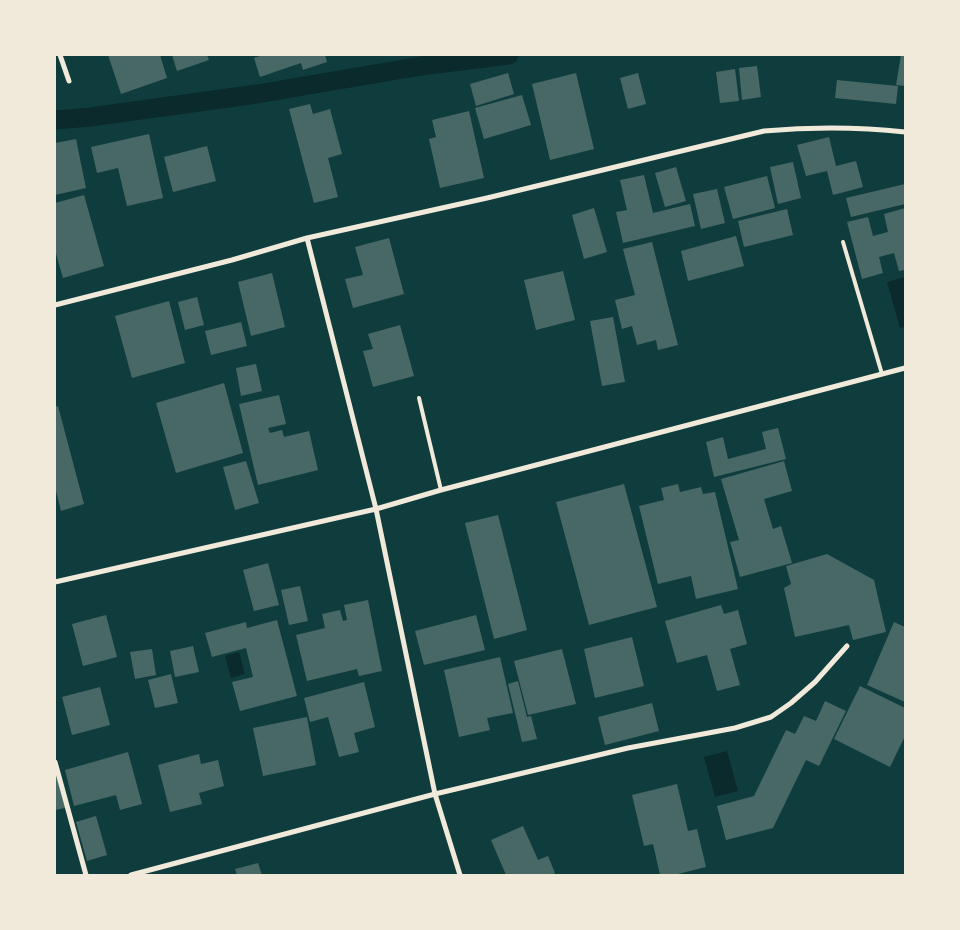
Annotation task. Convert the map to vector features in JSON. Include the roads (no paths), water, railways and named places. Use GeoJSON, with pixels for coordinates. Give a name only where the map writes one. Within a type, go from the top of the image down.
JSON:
{"type":"FeatureCollection","features":[{"type":"Feature","properties":{"kind":"street"},"geometry":{"type":"LineString","coordinates":[[60,55],[69,81]]}},
{"type":"Feature","properties":{"kind":"street"},"geometry":{"type":"LineString","coordinates":[[55,304],[232,260],[307,238],[477,200],[764,131],[804,128],[876,129],[905,132]]}},
{"type":"Feature","properties":{"kind":"street"},"geometry":{"type":"LineString","coordinates":[[307,238],[376,509],[435,794],[460,875]]}},
{"type":"Feature","properties":{"kind":"street"},"geometry":{"type":"LineString","coordinates":[[55,582],[376,509],[441,490],[905,368]]}},
{"type":"Feature","properties":{"kind":"street"},"geometry":{"type":"LineString","coordinates":[[131,875],[435,794],[628,748],[736,728],[770,716],[791,703],[815,682],[847,646]]}},
{"type":"Feature","properties":{"kind":"street"},"geometry":{"type":"LineString","coordinates":[[55,762],[86,875]]}},
{"type":"Feature","properties":{"kind":"lane"},"geometry":{"type":"LineString","coordinates":[[843,242],[882,374]]}},
{"type":"Feature","properties":{"kind":"lane"},"geometry":{"type":"LineString","coordinates":[[420,398],[441,490]]}},
{"type":"Feature","properties":{"kind":"water"},"geometry":{"type":"Polygon","coordinates":[[[905,277],[905,327],[900,328],[887,282],[905,277]]]}},
{"type":"Feature","properties":{"kind":"water"},"geometry":{"type":"Polygon","coordinates":[[[239,652],[245,674],[231,678],[225,656],[239,652]]]}},
{"type":"Feature","properties":{"kind":"water"},"geometry":{"type":"Polygon","coordinates":[[[727,751],[738,791],[715,797],[704,757],[727,751]]]}},
{"type":"Feature","properties":{"kind":"waterway"},"geometry":{"type":"LineString","coordinates":[[55,120],[257,94],[421,66],[509,55]]}}]}
